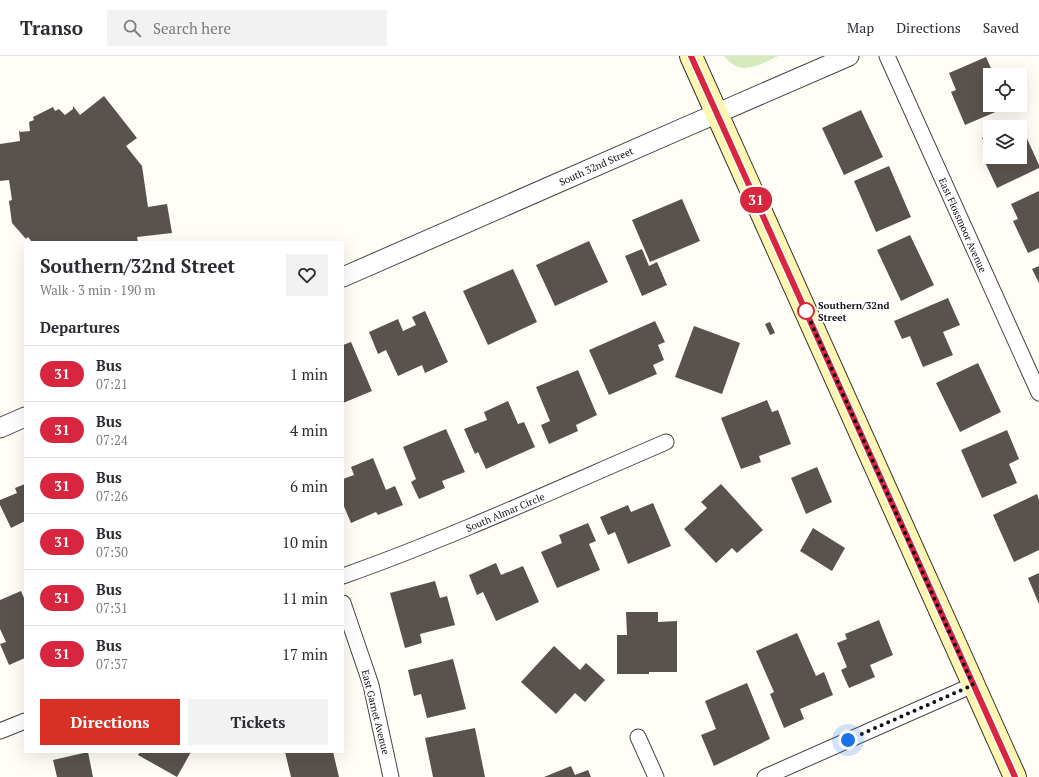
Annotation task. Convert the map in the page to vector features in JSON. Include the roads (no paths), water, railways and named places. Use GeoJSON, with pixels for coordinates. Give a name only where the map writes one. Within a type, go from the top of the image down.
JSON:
{"type":"FeatureCollection","features":[{"type":"Feature","properties":{"kind":"main road"},"geometry":{"type":"LineString","coordinates":[[691,56],[1015,777]]}},
{"type":"Feature","properties":{"kind":"street","name":"South 32nd Street"},"geometry":{"type":"LineString","coordinates":[[344,277],[849,56]]}},
{"type":"Feature","properties":{"kind":"street","name":"East Flossmoor Avenue"},"geometry":{"type":"LineString","coordinates":[[887,56],[1039,393]]}},
{"type":"Feature","properties":{"kind":"street"},"geometry":{"type":"LineString","coordinates":[[0,428],[24,417]]}},
{"type":"Feature","properties":{"kind":"street","name":"South Almar Circle"},"geometry":{"type":"LineString","coordinates":[[344,576],[396,557],[468,528],[666,442]]}},
{"type":"Feature","properties":{"kind":"street","name":"East Garnet Avenue"},"geometry":{"type":"LineString","coordinates":[[344,606],[371,685],[391,777]]}},
{"type":"Feature","properties":{"kind":"street"},"geometry":{"type":"LineString","coordinates":[[765,777],[973,685]]}},
{"type":"Feature","properties":{"kind":"street"},"geometry":{"type":"LineString","coordinates":[[0,731],[24,721]]}},
{"type":"Feature","properties":{"kind":"street"},"geometry":{"type":"LineString","coordinates":[[638,737],[656,777]]}},
{"type":"Feature","properties":{"kind":"place","name":"Southern/32nd Street"},"geometry":{"type":"Point","coordinates":[806,311]}}]}
